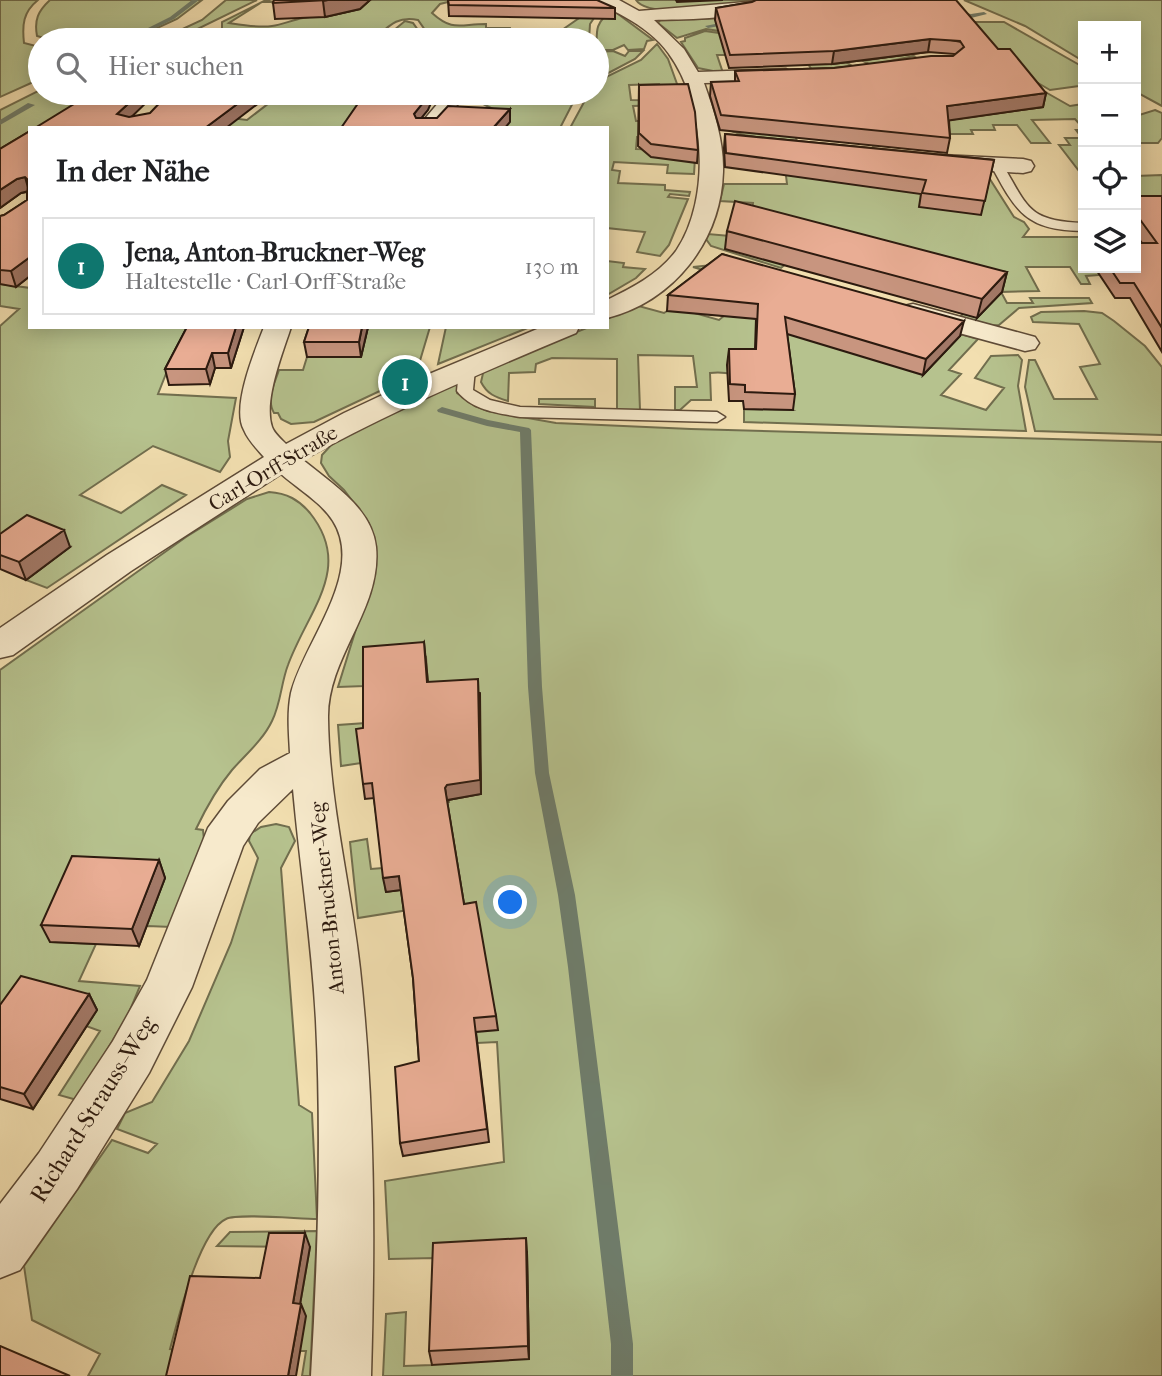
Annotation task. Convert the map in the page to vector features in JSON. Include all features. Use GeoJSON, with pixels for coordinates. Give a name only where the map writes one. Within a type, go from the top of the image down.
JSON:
{"type":"FeatureCollection","features":[{"type":"Feature","properties":{"kind":"street"},"geometry":{"type":"LineString","coordinates":[[606,0],[637,16],[668,41],[682,58],[720,138],[688,250],[665,277],[609,309]]}},
{"type":"Feature","properties":{"kind":"street"},"geometry":{"type":"LineString","coordinates":[[637,16],[739,9],[753,6],[763,0]]}},
{"type":"Feature","properties":{"kind":"street"},"geometry":{"type":"LineString","coordinates":[[690,78],[808,74]]}},
{"type":"Feature","properties":{"kind":"street"},"geometry":{"type":"LineString","coordinates":[[429,126],[447,105]]}},
{"type":"Feature","properties":{"kind":"street"},"geometry":{"type":"LineString","coordinates":[[924,160],[1023,166]]}},
{"type":"Feature","properties":{"kind":"street"},"geometry":{"type":"LineString","coordinates":[[688,250],[716,257]]}},
{"type":"Feature","properties":{"kind":"street"},"geometry":{"type":"LineString","coordinates":[[891,306],[1025,343]]}},
{"type":"Feature","properties":{"kind":"street","name":"Anton-Bruckner-Weg"},"geometry":{"type":"LineString","coordinates":[[277,329],[260,375],[257,428],[283,459],[328,495],[353,527],[359,547],[356,577],[318,668],[308,708],[336,969],[348,1151],[341,1376]]}},
{"type":"Feature","properties":{"kind":"street","name":"Carl-Orff-Straße"},"geometry":{"type":"LineString","coordinates":[[0,646],[119,563],[283,459],[355,419],[561,329]]}},
{"type":"Feature","properties":{"kind":"street","name":"Richard-Strauss-Weg"},"geometry":{"type":"LineString","coordinates":[[0,1250],[89,1124],[131,1058],[168,987],[223,840],[243,813],[275,780],[312,759]]}},
{"type":"Feature","properties":{"kind":"lane"},"geometry":{"type":"LineString","coordinates":[[997,165],[1023,211],[1033,219],[1062,228],[1078,227]]}},
{"type":"Feature","properties":{"kind":"lane"},"geometry":{"type":"LineString","coordinates":[[467,369],[465,391],[474,400],[490,407],[520,412],[717,417]]}},
{"type":"Feature","properties":{"kind":"green space"},"geometry":{"type":"Polygon","coordinates":[[[0,0],[38,0],[26,14],[23,30],[24,43],[28,44],[28,84],[0,97],[0,0]]]}},
{"type":"Feature","properties":{"kind":"green space"},"geometry":{"type":"Polygon","coordinates":[[[50,0],[202,0],[177,19],[157,28],[36,28],[42,8],[50,0]]]}},
{"type":"Feature","properties":{"kind":"green space"},"geometry":{"type":"Polygon","coordinates":[[[226,0],[257,0],[199,28],[185,28],[202,20],[226,0]]]}},
{"type":"Feature","properties":{"kind":"green space"},"geometry":{"type":"Polygon","coordinates":[[[369,0],[456,0],[440,4],[432,13],[451,25],[486,24],[486,28],[424,28],[418,20],[404,19],[388,27],[222,28],[222,22],[262,2],[229,23],[267,27],[303,18],[346,12],[369,0]]]}},
{"type":"Feature","properties":{"kind":"green space"},"geometry":{"type":"Polygon","coordinates":[[[636,0],[753,0],[743,4],[703,9],[670,10],[643,6],[636,0]]]}},
{"type":"Feature","properties":{"kind":"green space"},"geometry":{"type":"Polygon","coordinates":[[[964,0],[1162,0],[1162,106],[1141,95],[1141,21],[1078,21],[1078,58],[1025,26],[964,0]]]}},
{"type":"Feature","properties":{"kind":"green space"},"geometry":{"type":"Polygon","coordinates":[[[614,11],[653,40],[647,41],[644,49],[628,50],[624,45],[609,50],[609,28],[598,28],[608,14],[614,11]]]}},
{"type":"Feature","properties":{"kind":"green space"},"geometry":{"type":"Polygon","coordinates":[[[585,14],[596,15],[590,28],[565,28],[585,14]]]}},
{"type":"Feature","properties":{"kind":"green space"},"geometry":{"type":"Polygon","coordinates":[[[730,14],[754,36],[706,29],[677,38],[658,23],[662,18],[730,14]]]}},
{"type":"Feature","properties":{"kind":"green space"},"geometry":{"type":"Polygon","coordinates":[[[405,21],[413,23],[417,28],[397,28],[405,21]]]}},
{"type":"Feature","properties":{"kind":"green space"},"geometry":{"type":"Polygon","coordinates":[[[970,22],[1004,22],[1078,64],[1078,86],[1050,90],[1038,83],[1033,85],[1070,106],[1078,105],[1078,122],[1075,119],[1032,120],[1050,143],[1031,143],[1017,125],[993,125],[995,130],[971,130],[973,134],[947,134],[873,146],[869,138],[794,132],[797,141],[740,134],[721,125],[716,119],[936,99],[970,22]]]}},
{"type":"Feature","properties":{"kind":"green space"},"geometry":{"type":"Polygon","coordinates":[[[863,27],[914,56],[871,65],[863,61],[893,56],[834,55],[854,67],[812,70],[808,64],[752,55],[717,55],[723,73],[698,68],[681,42],[705,31],[754,38],[863,27]]]}},
{"type":"Feature","properties":{"kind":"green space"},"geometry":{"type":"Polygon","coordinates":[[[657,44],[668,59],[681,95],[661,95],[659,84],[629,85],[631,100],[683,101],[668,105],[633,106],[636,121],[672,121],[655,137],[637,137],[636,149],[674,150],[695,158],[694,174],[667,173],[668,165],[614,162],[612,170],[620,171],[618,183],[665,185],[665,190],[690,192],[689,196],[670,194],[668,197],[688,199],[669,245],[660,256],[637,252],[645,232],[609,228],[609,126],[571,126],[582,105],[609,105],[609,76],[641,60],[657,44]]]}},
{"type":"Feature","properties":{"kind":"green space"},"geometry":{"type":"Polygon","coordinates":[[[609,51],[625,56],[629,51],[643,51],[635,59],[609,73],[609,51]]]}},
{"type":"Feature","properties":{"kind":"green space"},"geometry":{"type":"Polygon","coordinates":[[[28,96],[28,105],[97,105],[64,126],[28,126],[28,148],[0,166],[0,110],[28,96]]]}},
{"type":"Feature","properties":{"kind":"green space"},"geometry":{"type":"Polygon","coordinates":[[[266,105],[374,105],[354,126],[173,126],[205,115],[247,120],[266,105]]]}},
{"type":"Feature","properties":{"kind":"green space"},"geometry":{"type":"Polygon","coordinates":[[[485,105],[572,105],[561,126],[498,126],[476,114],[491,108],[485,105]]]}},
{"type":"Feature","properties":{"kind":"green space"},"geometry":{"type":"Polygon","coordinates":[[[1155,110],[1162,113],[1162,138],[1158,143],[1141,143],[1141,114],[1155,110]]]}},
{"type":"Feature","properties":{"kind":"green space"},"geometry":{"type":"Polygon","coordinates":[[[1065,138],[1078,138],[1078,170],[1059,145],[1070,145],[1065,138]]]}},
{"type":"Feature","properties":{"kind":"green space"},"geometry":{"type":"Polygon","coordinates":[[[728,147],[986,173],[1014,217],[1024,222],[1029,229],[1023,237],[1078,237],[1078,273],[1100,275],[1086,276],[1090,284],[1081,284],[1070,267],[1026,267],[1039,291],[1001,292],[1007,303],[1033,303],[1030,298],[1089,298],[1092,303],[1019,308],[999,325],[988,326],[959,318],[987,288],[814,241],[781,268],[711,246],[706,239],[708,234],[775,240],[752,212],[753,203],[720,201],[724,184],[787,184],[784,160],[723,158],[722,151],[728,147]]]}},
{"type":"Feature","properties":{"kind":"green space"},"geometry":{"type":"Polygon","coordinates":[[[1162,175],[1162,202],[1141,202],[1141,176],[1162,175]]]}},
{"type":"Feature","properties":{"kind":"green space"},"geometry":{"type":"Polygon","coordinates":[[[609,261],[624,263],[623,267],[645,269],[636,278],[609,294],[609,261]]]}},
{"type":"Feature","properties":{"kind":"green space"},"geometry":{"type":"Polygon","coordinates":[[[712,265],[978,339],[949,370],[961,374],[941,395],[986,410],[1004,388],[975,378],[991,356],[1018,355],[1022,360],[1018,386],[1026,431],[744,422],[744,409],[793,410],[754,383],[734,374],[722,373],[710,373],[711,400],[691,400],[680,410],[675,410],[675,387],[697,387],[693,356],[638,355],[640,410],[617,410],[617,359],[552,358],[536,364],[535,372],[509,373],[508,401],[492,394],[481,382],[484,369],[584,329],[609,329],[609,318],[635,305],[664,313],[673,307],[719,320],[759,287],[693,267],[712,265]]]}},
{"type":"Feature","properties":{"kind":"green space"},"geometry":{"type":"Polygon","coordinates":[[[0,284],[28,288],[28,329],[200,329],[173,356],[158,394],[236,398],[228,441],[230,457],[220,472],[153,446],[80,495],[121,513],[162,485],[186,495],[47,588],[26,580],[69,547],[0,556],[0,326],[19,309],[0,306],[0,284]]]}},
{"type":"Feature","properties":{"kind":"green space"},"geometry":{"type":"Polygon","coordinates":[[[1041,312],[1102,313],[1114,321],[1145,346],[1162,367],[1162,435],[1035,431],[1025,387],[1029,360],[1035,360],[1054,399],[1097,399],[1080,367],[1100,364],[1079,324],[1033,322],[1031,317],[1041,312]]]}},
{"type":"Feature","properties":{"kind":"green space"},"geometry":{"type":"Polygon","coordinates":[[[367,329],[429,329],[416,374],[314,422],[291,424],[281,419],[278,413],[274,413],[271,397],[279,370],[303,370],[307,357],[360,357],[367,329]]]}},
{"type":"Feature","properties":{"kind":"green space"},"geometry":{"type":"Polygon","coordinates":[[[446,329],[525,329],[438,364],[446,329]]]}},
{"type":"Feature","properties":{"kind":"green space"},"geometry":{"type":"Polygon","coordinates":[[[457,380],[457,393],[475,406],[488,411],[556,423],[1162,442],[1162,1376],[383,1376],[386,1314],[406,1312],[404,1366],[432,1365],[435,1258],[389,1259],[385,1181],[504,1162],[497,1042],[477,1043],[440,905],[358,918],[350,842],[367,839],[371,869],[383,868],[432,805],[449,802],[446,787],[361,763],[341,766],[338,725],[366,723],[429,701],[426,657],[365,686],[338,687],[356,629],[375,545],[369,523],[321,463],[322,455],[333,443],[457,380]]]}},
{"type":"Feature","properties":{"kind":"green space"},"geometry":{"type":"Polygon","coordinates":[[[539,399],[595,399],[595,407],[539,404],[539,399]]]}},
{"type":"Feature","properties":{"kind":"green space"},"geometry":{"type":"Polygon","coordinates":[[[269,492],[287,496],[301,504],[323,533],[328,552],[328,571],[323,589],[288,665],[272,721],[259,741],[221,784],[196,829],[203,830],[204,840],[172,927],[147,926],[51,942],[96,944],[79,981],[140,986],[128,1015],[77,1100],[59,1095],[100,1031],[86,1026],[96,1010],[0,1034],[0,670],[186,537],[247,499],[269,492]]]}},
{"type":"Feature","properties":{"kind":"green space"},"geometry":{"type":"Polygon","coordinates":[[[276,824],[289,827],[295,841],[281,868],[299,1105],[312,1113],[317,1219],[255,1216],[226,1219],[207,1240],[184,1298],[170,1349],[182,1350],[177,1376],[88,1376],[100,1354],[32,1320],[24,1266],[112,1140],[148,1153],[157,1144],[117,1129],[125,1113],[152,1102],[189,1041],[231,943],[258,858],[249,841],[250,834],[261,827],[276,824]]]}},
{"type":"Feature","properties":{"kind":"green space"},"geometry":{"type":"Polygon","coordinates":[[[317,1231],[310,1376],[302,1376],[306,1351],[300,1351],[298,1316],[310,1247],[217,1246],[230,1232],[317,1231]]]}},
{"type":"Feature","properties":{"kind":"building"},"geometry":{"type":"Polygon","coordinates":[[[274,0],[328,0],[273,3],[274,0]]]}},
{"type":"Feature","properties":{"kind":"building"},"geometry":{"type":"Polygon","coordinates":[[[448,0],[597,0],[615,8],[449,5],[448,0]]]}},
{"type":"Feature","properties":{"kind":"building"},"geometry":{"type":"Polygon","coordinates":[[[756,0],[956,0],[998,49],[1010,49],[1046,93],[947,106],[950,138],[721,115],[711,82],[739,81],[735,71],[834,68],[931,56],[953,56],[964,47],[960,41],[930,39],[834,51],[730,55],[716,8],[756,0]]]}},
{"type":"Feature","properties":{"kind":"building"},"geometry":{"type":"Polygon","coordinates":[[[688,84],[695,112],[698,150],[651,144],[639,133],[639,85],[688,84]]]}},
{"type":"Feature","properties":{"kind":"building"},"geometry":{"type":"Polygon","coordinates":[[[72,105],[127,105],[117,114],[129,117],[150,113],[158,105],[236,105],[208,126],[38,126],[72,105]]]}},
{"type":"Feature","properties":{"kind":"building"},"geometry":{"type":"Polygon","coordinates":[[[357,105],[421,105],[414,114],[416,118],[437,118],[448,106],[510,109],[495,126],[342,126],[357,105]]]}},
{"type":"Feature","properties":{"kind":"building"},"geometry":{"type":"Polygon","coordinates":[[[28,132],[28,180],[25,177],[17,179],[0,190],[0,149],[28,132]]]}},
{"type":"Feature","properties":{"kind":"building"},"geometry":{"type":"Polygon","coordinates":[[[725,134],[994,160],[985,201],[922,193],[926,180],[726,153],[725,134]]]}},
{"type":"Feature","properties":{"kind":"building"},"geometry":{"type":"Polygon","coordinates":[[[28,180],[28,258],[11,271],[0,270],[0,216],[27,200],[28,180]]]}},
{"type":"Feature","properties":{"kind":"building"},"geometry":{"type":"Polygon","coordinates":[[[1141,196],[1162,196],[1162,328],[1134,283],[1120,283],[1113,273],[1141,273],[1141,243],[1157,243],[1141,221],[1141,196]]]}},
{"type":"Feature","properties":{"kind":"building"},"geometry":{"type":"Polygon","coordinates":[[[735,201],[1007,272],[982,299],[727,231],[735,201]]]}},
{"type":"Feature","properties":{"kind":"building"},"geometry":{"type":"Polygon","coordinates":[[[722,254],[964,321],[926,359],[785,317],[795,394],[745,392],[745,385],[730,384],[729,349],[756,349],[758,304],[668,295],[722,254]]]}},
{"type":"Feature","properties":{"kind":"building"},"geometry":{"type":"Polygon","coordinates":[[[186,329],[235,329],[228,353],[212,353],[206,369],[165,369],[186,329]]]}},
{"type":"Feature","properties":{"kind":"building"},"geometry":{"type":"Polygon","coordinates":[[[308,329],[362,329],[359,342],[304,342],[308,329]]]}},
{"type":"Feature","properties":{"kind":"building"},"geometry":{"type":"Polygon","coordinates":[[[27,515],[64,530],[19,562],[0,555],[0,534],[27,515]]]}},
{"type":"Feature","properties":{"kind":"building"},"geometry":{"type":"Polygon","coordinates":[[[424,642],[427,682],[478,679],[480,780],[447,785],[445,788],[464,904],[476,902],[496,1016],[474,1018],[487,1129],[400,1143],[395,1067],[419,1061],[413,978],[399,876],[383,878],[372,783],[363,784],[356,729],[363,728],[363,647],[424,642]]]}},
{"type":"Feature","properties":{"kind":"building"},"geometry":{"type":"Polygon","coordinates":[[[72,856],[159,860],[132,929],[41,925],[72,856]]]}},
{"type":"Feature","properties":{"kind":"building"},"geometry":{"type":"Polygon","coordinates":[[[21,976],[89,994],[24,1094],[0,1087],[0,1005],[21,976]]]}},
{"type":"Feature","properties":{"kind":"building"},"geometry":{"type":"Polygon","coordinates":[[[269,1233],[305,1233],[293,1303],[301,1304],[288,1376],[166,1376],[190,1276],[260,1278],[269,1233]]]}},
{"type":"Feature","properties":{"kind":"building"},"geometry":{"type":"Polygon","coordinates":[[[526,1238],[528,1346],[429,1351],[433,1243],[526,1238]]]}},
{"type":"Feature","properties":{"kind":"building"},"geometry":{"type":"Polygon","coordinates":[[[0,1346],[70,1376],[0,1376],[0,1346]]]}},
{"type":"Feature","properties":{"kind":"waterway"},"geometry":{"type":"LineString","coordinates":[[151,28],[172,18],[196,0]]}},
{"type":"Feature","properties":{"kind":"waterway"},"geometry":{"type":"LineString","coordinates":[[951,12],[971,16],[984,14]]}},
{"type":"Feature","properties":{"kind":"waterway"},"geometry":{"type":"LineString","coordinates":[[708,26],[735,22]]}},
{"type":"Feature","properties":{"kind":"waterway"},"geometry":{"type":"LineString","coordinates":[[0,123],[31,105]]}},
{"type":"Feature","properties":{"kind":"waterway"},"geometry":{"type":"LineString","coordinates":[[442,410],[525,430],[535,687],[542,773],[566,895],[584,1020],[622,1344],[622,1376]]}},
{"type":"Feature","properties":{"kind":"place","name":"Jena, Anton-Bruckner-Weg"},"geometry":{"type":"Point","coordinates":[405,382]}}]}
